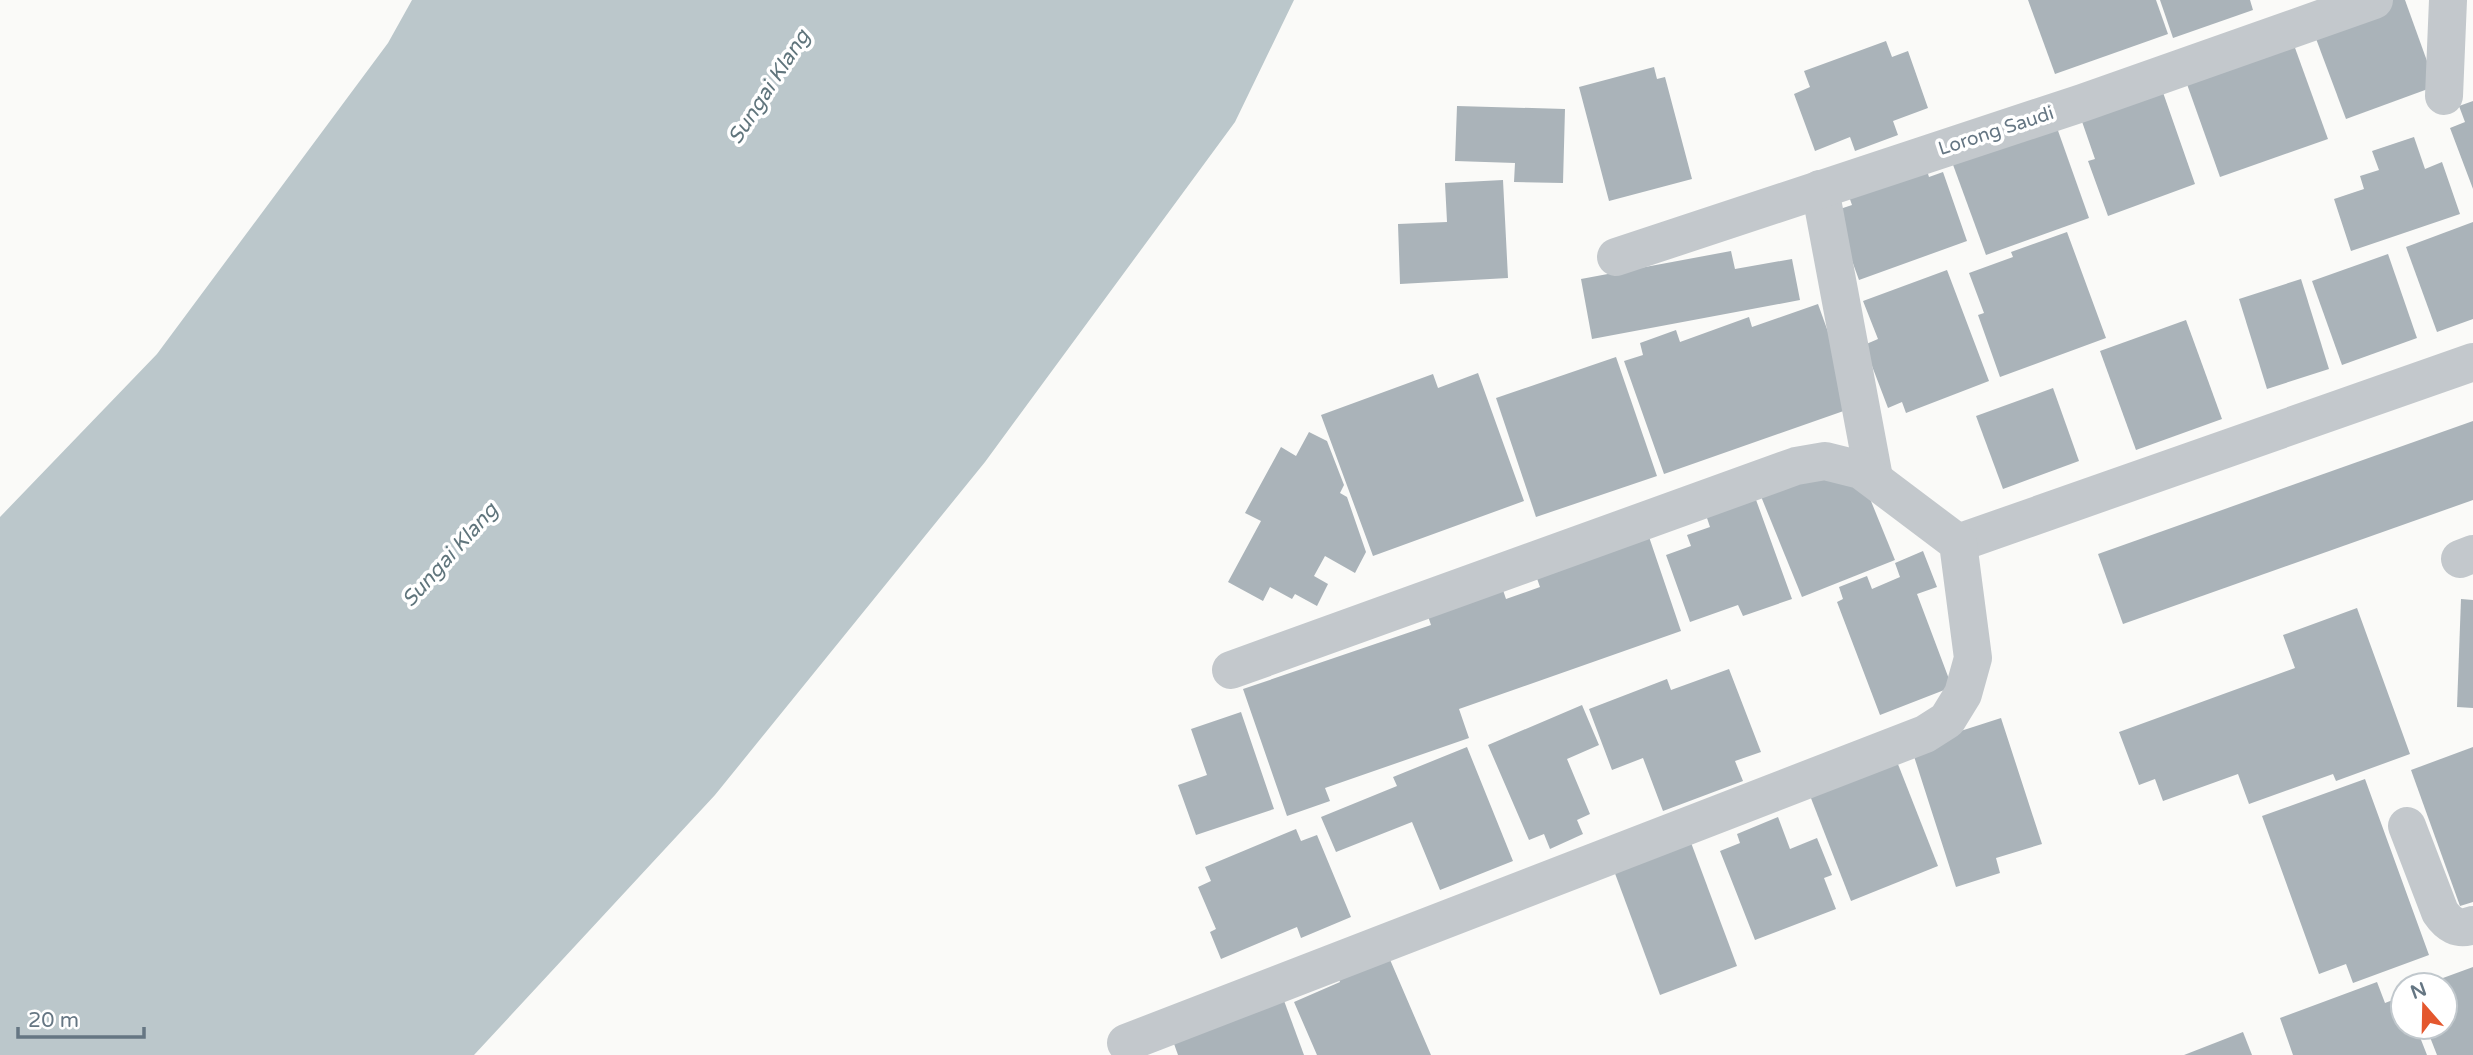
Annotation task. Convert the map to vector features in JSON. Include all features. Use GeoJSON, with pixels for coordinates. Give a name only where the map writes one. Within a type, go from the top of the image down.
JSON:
{"type":"FeatureCollection","features":[{"type":"Feature","properties":{"kind":"street","name":"Lorong Saudi"},"geometry":{"type":"LineString","coordinates":[[1616,257],[2082,103],[2374,0]]}},
{"type":"Feature","properties":{"kind":"street"},"geometry":{"type":"LineString","coordinates":[[2444,96],[2448,0]]}},
{"type":"Feature","properties":{"kind":"street"},"geometry":{"type":"LineString","coordinates":[[1820,189],[1874,478]]}},
{"type":"Feature","properties":{"kind":"street"},"geometry":{"type":"LineString","coordinates":[[1958,543],[2473,362]]}},
{"type":"Feature","properties":{"kind":"street"},"geometry":{"type":"LineString","coordinates":[[1126,1043],[1925,734],[1947,720],[1963,694],[1973,658],[1958,543],[1874,478],[1861,470],[1825,460],[1796,466],[1231,670]]}},
{"type":"Feature","properties":{"kind":"street"},"geometry":{"type":"LineString","coordinates":[[2407,825],[2446,922],[2456,927],[2473,925]]}},
{"type":"Feature","properties":{"kind":"water","name":"Sungai Klang"},"geometry":{"type":"Polygon","coordinates":[[[412,0],[1294,0],[1235,122],[985,462],[715,795],[474,1055],[0,1055],[0,517],[157,354],[388,43],[412,0]]]}},
{"type":"Feature","properties":{"kind":"building"},"geometry":{"type":"Polygon","coordinates":[[[2028,0],[2156,0],[2168,34],[2055,74],[2028,0]]]}},
{"type":"Feature","properties":{"kind":"building"},"geometry":{"type":"Polygon","coordinates":[[[2160,0],[2250,0],[2253,10],[2173,38],[2160,0]]]}},
{"type":"Feature","properties":{"kind":"building"},"geometry":{"type":"Polygon","coordinates":[[[2388,0],[2405,0],[2436,86],[2346,119],[2312,28],[2388,0]]]}},
{"type":"Feature","properties":{"kind":"building"},"geometry":{"type":"Polygon","coordinates":[[[2290,34],[2328,139],[2220,177],[2183,73],[2290,34]]]}},
{"type":"Feature","properties":{"kind":"building"},"geometry":{"type":"Polygon","coordinates":[[[1886,41],[1892,57],[1908,51],[1928,108],[1893,121],[1898,135],[1855,151],[1850,137],[1815,151],[1794,94],[1810,87],[1804,71],[1886,41]]]}},
{"type":"Feature","properties":{"kind":"building"},"geometry":{"type":"Polygon","coordinates":[[[1654,67],[1657,79],[1665,77],[1692,179],[1609,201],[1579,87],[1654,67]]]}},
{"type":"Feature","properties":{"kind":"building"},"geometry":{"type":"Polygon","coordinates":[[[2159,81],[2195,184],[2108,216],[2088,161],[2095,159],[2078,110],[2159,81]]]}},
{"type":"Feature","properties":{"kind":"building"},"geometry":{"type":"Polygon","coordinates":[[[2473,101],[2473,189],[2450,128],[2465,122],[2459,106],[2473,101]]]}},
{"type":"Feature","properties":{"kind":"building"},"geometry":{"type":"Polygon","coordinates":[[[1457,106],[1565,109],[1563,183],[1514,182],[1515,163],[1455,161],[1457,106]]]}},
{"type":"Feature","properties":{"kind":"building"},"geometry":{"type":"Polygon","coordinates":[[[2056,125],[2089,218],[1986,255],[1952,162],[2056,125]]]}},
{"type":"Feature","properties":{"kind":"building"},"geometry":{"type":"Polygon","coordinates":[[[2414,137],[2425,169],[2442,162],[2460,214],[2351,251],[2334,199],[2364,189],[2360,176],[2379,170],[2372,151],[2414,137]]]}},
{"type":"Feature","properties":{"kind":"building"},"geometry":{"type":"Polygon","coordinates":[[[1924,161],[1929,177],[1943,172],[1967,241],[1859,280],[1834,211],[1852,205],[1846,188],[1924,161]]]}},
{"type":"Feature","properties":{"kind":"building"},"geometry":{"type":"Polygon","coordinates":[[[1503,180],[1508,278],[1400,284],[1398,224],[1447,222],[1445,183],[1503,180]]]}},
{"type":"Feature","properties":{"kind":"building"},"geometry":{"type":"Polygon","coordinates":[[[2473,222],[2473,319],[2437,332],[2406,247],[2473,222]]]}},
{"type":"Feature","properties":{"kind":"building"},"geometry":{"type":"Polygon","coordinates":[[[2067,232],[2106,338],[2000,377],[1978,315],[1984,313],[1969,273],[2013,257],[2011,252],[2067,232]]]}},
{"type":"Feature","properties":{"kind":"building"},"geometry":{"type":"Polygon","coordinates":[[[1731,251],[1735,269],[1792,259],[1800,300],[1592,339],[1581,279],[1731,251]]]}},
{"type":"Feature","properties":{"kind":"building"},"geometry":{"type":"Polygon","coordinates":[[[2388,254],[2417,338],[2342,365],[2312,281],[2388,254]]]}},
{"type":"Feature","properties":{"kind":"building"},"geometry":{"type":"Polygon","coordinates":[[[1947,270],[1989,381],[1906,413],[1902,402],[1888,408],[1864,345],[1878,339],[1863,301],[1947,270]]]}},
{"type":"Feature","properties":{"kind":"building"},"geometry":{"type":"Polygon","coordinates":[[[2301,279],[2329,369],[2267,389],[2239,299],[2301,279]]]}},
{"type":"Feature","properties":{"kind":"building"},"geometry":{"type":"Polygon","coordinates":[[[1818,304],[1855,407],[1664,474],[1624,361],[1643,355],[1640,343],[1676,330],[1680,342],[1749,317],[1752,327],[1818,304]]]}},
{"type":"Feature","properties":{"kind":"building"},"geometry":{"type":"Polygon","coordinates":[[[2186,320],[2222,419],[2136,450],[2100,351],[2186,320]]]}},
{"type":"Feature","properties":{"kind":"building"},"geometry":{"type":"Polygon","coordinates":[[[1616,357],[1657,476],[1536,517],[1496,398],[1616,357]]]}},
{"type":"Feature","properties":{"kind":"building"},"geometry":{"type":"Polygon","coordinates":[[[1478,373],[1524,501],[1373,556],[1321,415],[1433,374],[1438,388],[1478,373]]]}},
{"type":"Feature","properties":{"kind":"building"},"geometry":{"type":"Polygon","coordinates":[[[2053,388],[2079,461],[2003,489],[1976,416],[2053,388]]]}},
{"type":"Feature","properties":{"kind":"building"},"geometry":{"type":"Polygon","coordinates":[[[2473,421],[2473,500],[2123,624],[2098,554],[2473,421]]]}},
{"type":"Feature","properties":{"kind":"building"},"geometry":{"type":"Polygon","coordinates":[[[1309,432],[1327,441],[1344,485],[1340,493],[1347,497],[1366,552],[1355,573],[1325,556],[1314,576],[1328,584],[1317,606],[1295,594],[1292,599],[1270,587],[1263,601],[1228,582],[1261,521],[1245,513],[1281,447],[1296,456],[1309,432]]]}},
{"type":"Feature","properties":{"kind":"building"},"geometry":{"type":"Polygon","coordinates":[[[1853,457],[1895,560],[1802,597],[1760,494],[1853,457]]]}},
{"type":"Feature","properties":{"kind":"building"},"geometry":{"type":"Polygon","coordinates":[[[1755,497],[1792,599],[1743,616],[1738,605],[1690,622],[1666,555],[1691,546],[1687,535],[1710,527],[1706,515],[1755,497]]]}},
{"type":"Feature","properties":{"kind":"building"},"geometry":{"type":"Polygon","coordinates":[[[1647,531],[1681,631],[1459,709],[1469,738],[1325,788],[1330,801],[1287,816],[1243,689],[1431,625],[1426,610],[1501,584],[1506,599],[1540,587],[1534,570],[1647,531]]]}},
{"type":"Feature","properties":{"kind":"building"},"geometry":{"type":"Polygon","coordinates":[[[1923,551],[1937,587],[1917,594],[1952,687],[1880,715],[1837,602],[1843,599],[1839,587],[1867,576],[1872,589],[1900,577],[1895,563],[1923,551]]]}},
{"type":"Feature","properties":{"kind":"building"},"geometry":{"type":"Polygon","coordinates":[[[2461,599],[2473,600],[2473,708],[2457,707],[2461,599]]]}},
{"type":"Feature","properties":{"kind":"building"},"geometry":{"type":"Polygon","coordinates":[[[2357,608],[2410,754],[2336,781],[2333,774],[2249,804],[2238,774],[2163,801],[2155,779],[2139,785],[2119,732],[2295,668],[2283,635],[2357,608]]]}},
{"type":"Feature","properties":{"kind":"building"},"geometry":{"type":"Polygon","coordinates":[[[1729,669],[1761,752],[1735,761],[1743,781],[1663,811],[1643,758],[1612,770],[1589,709],[1667,679],[1671,690],[1729,669]]]}},
{"type":"Feature","properties":{"kind":"building"},"geometry":{"type":"Polygon","coordinates":[[[1582,705],[1599,745],[1567,759],[1590,814],[1577,820],[1583,834],[1550,849],[1544,834],[1529,840],[1488,745],[1582,705]]]}},
{"type":"Feature","properties":{"kind":"building"},"geometry":{"type":"Polygon","coordinates":[[[1241,712],[1274,809],[1196,835],[1178,785],[1207,775],[1191,729],[1241,712]]]}},
{"type":"Feature","properties":{"kind":"building"},"geometry":{"type":"Polygon","coordinates":[[[2001,718],[2042,844],[1996,858],[2000,873],[1956,887],[1911,747],[2001,718]]]}},
{"type":"Feature","properties":{"kind":"building"},"geometry":{"type":"Polygon","coordinates":[[[1467,747],[1513,861],[1440,890],[1412,822],[1336,852],[1321,817],[1397,786],[1393,777],[1467,747]]]}},
{"type":"Feature","properties":{"kind":"building"},"geometry":{"type":"Polygon","coordinates":[[[2473,747],[2473,902],[2460,906],[2411,770],[2473,747]]]}},
{"type":"Feature","properties":{"kind":"building"},"geometry":{"type":"Polygon","coordinates":[[[1894,754],[1938,866],[1851,901],[1807,788],[1894,754]]]}},
{"type":"Feature","properties":{"kind":"building"},"geometry":{"type":"Polygon","coordinates":[[[2365,779],[2429,955],[2353,983],[2346,964],[2319,974],[2262,816],[2365,779]]]}},
{"type":"Feature","properties":{"kind":"building"},"geometry":{"type":"Polygon","coordinates":[[[1778,817],[1790,849],[1817,838],[1832,875],[1824,878],[1836,909],[1755,940],[1720,851],[1740,843],[1737,834],[1778,817]]]}},
{"type":"Feature","properties":{"kind":"building"},"geometry":{"type":"Polygon","coordinates":[[[1296,829],[1301,841],[1317,835],[1351,917],[1301,938],[1297,927],[1221,959],[1210,932],[1216,929],[1198,887],[1211,881],[1205,867],[1296,829]]]}},
{"type":"Feature","properties":{"kind":"building"},"geometry":{"type":"Polygon","coordinates":[[[1690,840],[1737,966],[1660,995],[1613,868],[1690,840]]]}},
{"type":"Feature","properties":{"kind":"building"},"geometry":{"type":"Polygon","coordinates":[[[1388,955],[1431,1055],[1317,1055],[1294,1002],[1340,982],[1338,977],[1388,955]]]}},
{"type":"Feature","properties":{"kind":"building"},"geometry":{"type":"Polygon","coordinates":[[[2473,967],[2473,1055],[2437,1055],[2432,1041],[2459,1041],[2459,972],[2473,967]]]}},
{"type":"Feature","properties":{"kind":"building"},"geometry":{"type":"Polygon","coordinates":[[[2377,982],[2385,1003],[2389,1001],[2389,1041],[2422,1041],[2427,1055],[2293,1055],[2280,1018],[2377,982]]]}},
{"type":"Feature","properties":{"kind":"building"},"geometry":{"type":"Polygon","coordinates":[[[1279,987],[1304,1055],[1178,1055],[1168,1027],[1279,987]]]}},
{"type":"Feature","properties":{"kind":"building"},"geometry":{"type":"Polygon","coordinates":[[[2243,1032],[2252,1055],[2184,1055],[2243,1032]]]}}]}
